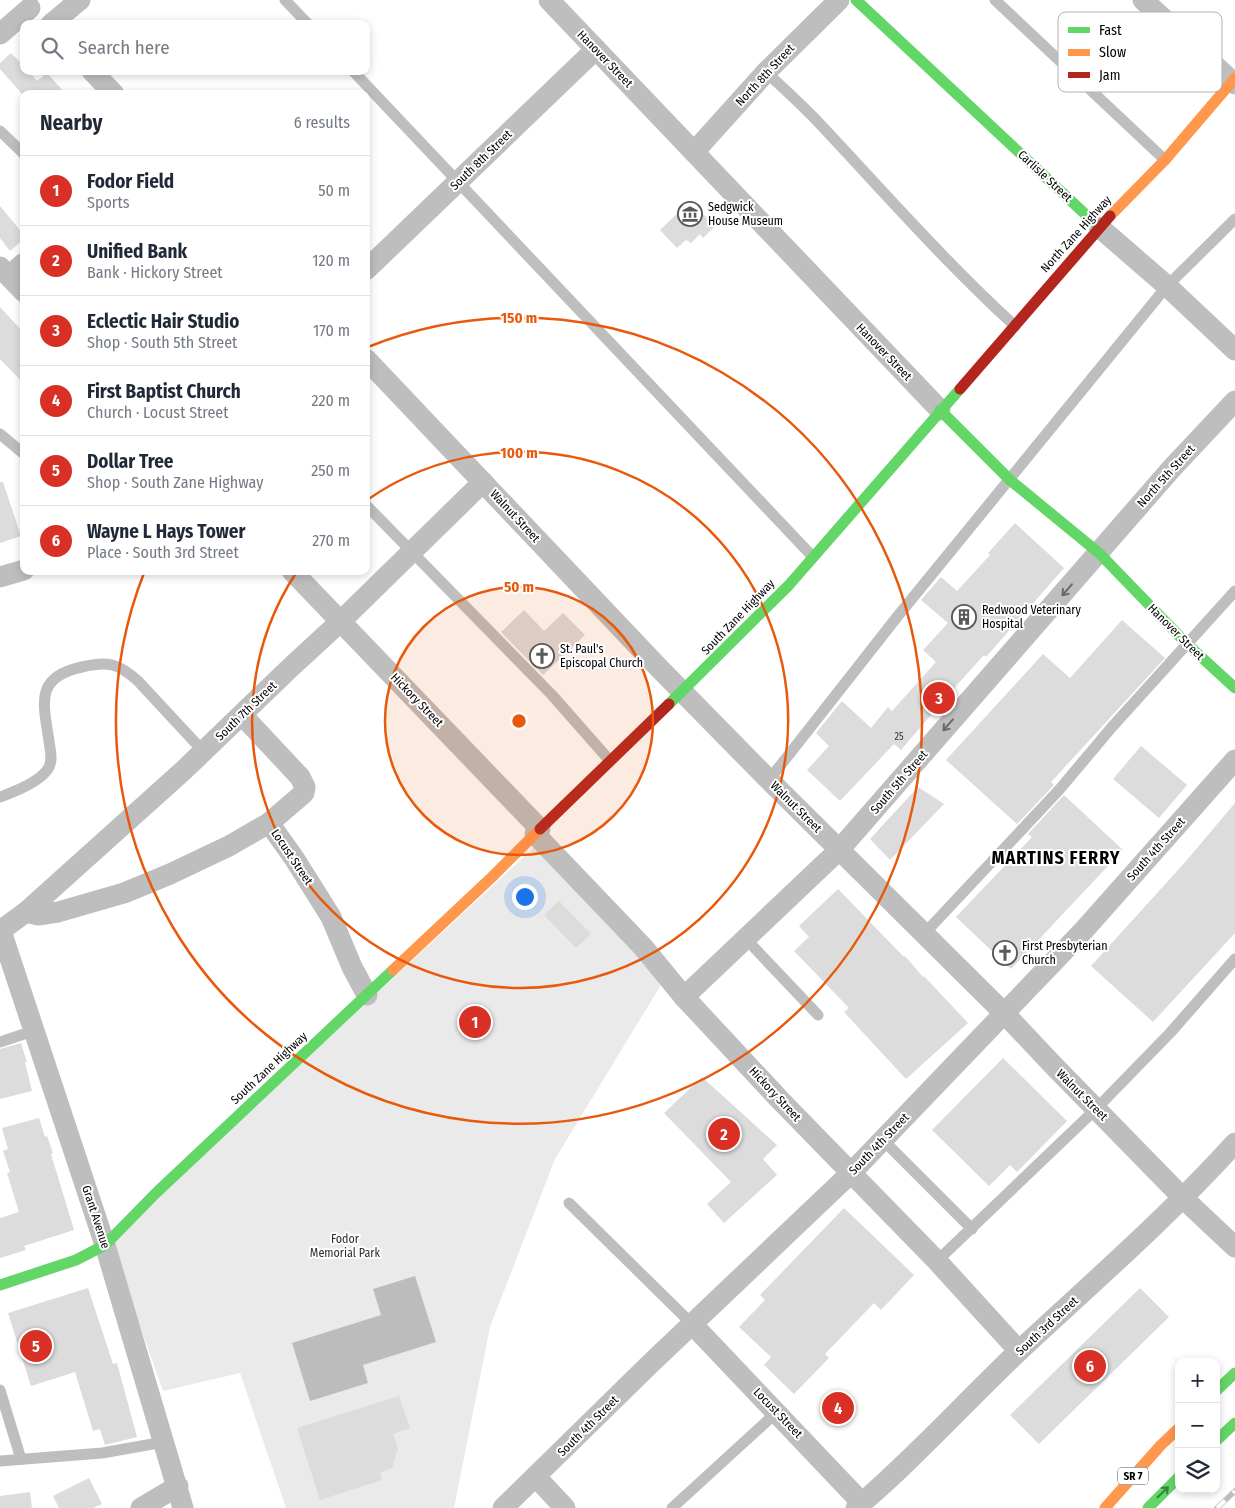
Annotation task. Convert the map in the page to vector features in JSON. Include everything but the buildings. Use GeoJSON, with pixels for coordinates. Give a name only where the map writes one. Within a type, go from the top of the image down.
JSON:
{"type":"FeatureCollection","features":[{"type":"Feature","properties":{"kind":"main road","name":"Carlisle Street"},"geometry":{"type":"LineString","coordinates":[[856,0],[1099,227]]}},
{"type":"Feature","properties":{"kind":"main road","name":"North Zane Highway"},"geometry":{"type":"LineString","coordinates":[[940,410],[1015,326],[1099,227],[1164,160],[1234,81]]}},
{"type":"Feature","properties":{"kind":"main road","name":"Hanover Street"},"geometry":{"type":"LineString","coordinates":[[940,410],[1010,480],[1099,553],[1187,644],[1235,688]]}},
{"type":"Feature","properties":{"kind":"main road","name":"South Zane Highway"},"geometry":{"type":"LineString","coordinates":[[0,1284],[76,1260],[105,1245],[156,1193],[492,877],[782,592],[940,410]]}},
{"type":"Feature","properties":{"kind":"main road"},"geometry":{"type":"LineString","coordinates":[[1220,1387],[1235,1373]]}},
{"type":"Feature","properties":{"kind":"main road"},"geometry":{"type":"LineString","coordinates":[[1220,1437],[1235,1423]]}},
{"type":"Feature","properties":{"kind":"main road","name":"SR 7"},"geometry":{"type":"LineString","coordinates":[[1105,1508],[1175,1432]]}},
{"type":"Feature","properties":{"kind":"main road","name":"SR 7"},"geometry":{"type":"LineString","coordinates":[[1148,1508],[1175,1481]]}},
{"type":"Feature","properties":{"kind":"street"},"geometry":{"type":"LineString","coordinates":[[56,20],[80,0]]}},
{"type":"Feature","properties":{"kind":"street","name":"Hanover Street"},"geometry":{"type":"LineString","coordinates":[[549,0],[940,410]]}},
{"type":"Feature","properties":{"kind":"street","name":"North 8th Street"},"geometry":{"type":"LineString","coordinates":[[694,152],[766,72],[839,0]]}},
{"type":"Feature","properties":{"kind":"street"},"geometry":{"type":"LineString","coordinates":[[1153,3],[1162,12]]}},
{"type":"Feature","properties":{"kind":"street"},"geometry":{"type":"LineString","coordinates":[[0,34],[27,4],[42,20]]}},
{"type":"Feature","properties":{"kind":"street","name":"South 8th Street"},"geometry":{"type":"LineString","coordinates":[[370,266],[596,49]]}},
{"type":"Feature","properties":{"kind":"street"},"geometry":{"type":"LineString","coordinates":[[1222,69],[1234,81]]}},
{"type":"Feature","properties":{"kind":"street"},"geometry":{"type":"LineString","coordinates":[[96,75],[110,90]]}},
{"type":"Feature","properties":{"kind":"street","name":"Carlisle Street"},"geometry":{"type":"LineString","coordinates":[[1099,227],[1167,286],[1235,350]]}},
{"type":"Feature","properties":{"kind":"street"},"geometry":{"type":"LineString","coordinates":[[11,269],[20,285]]}},
{"type":"Feature","properties":{"kind":"street","name":"Walnut Street"},"geometry":{"type":"LineString","coordinates":[[370,363],[769,780],[1004,1014],[1183,1198],[1235,1247]]}},
{"type":"Feature","properties":{"kind":"street","name":"North 5th Street"},"geometry":{"type":"LineString","coordinates":[[1099,553],[1172,468],[1235,401]]}},
{"type":"Feature","properties":{"kind":"street","name":"South 7th Street"},"geometry":{"type":"LineString","coordinates":[[0,930],[26,912],[203,752],[484,482]]}},
{"type":"Feature","properties":{"kind":"street","name":"South 5th Street"},"geometry":{"type":"LineString","coordinates":[[684,997],[839,850],[1099,553]]}},
{"type":"Feature","properties":{"kind":"street"},"geometry":{"type":"LineString","coordinates":[[0,577],[20,571]]}},
{"type":"Feature","properties":{"kind":"street","name":"Hickory Street"},"geometry":{"type":"LineString","coordinates":[[296,575],[538,832],[643,947],[684,997],[937,1261],[1019,1351]]}},
{"type":"Feature","properties":{"kind":"street","name":"Locust Street"},"geometry":{"type":"LineString","coordinates":[[242,715],[300,777],[305,787],[304,793],[269,823],[294,858],[331,917],[366,995]]}},
{"type":"Feature","properties":{"kind":"street","name":"South 4th Street"},"geometry":{"type":"LineString","coordinates":[[503,1508],[650,1364],[851,1173],[1084,930],[1235,760]]}},
{"type":"Feature","properties":{"kind":"street"},"geometry":{"type":"LineString","coordinates":[[26,912],[38,915],[58,912],[124,893],[179,870],[269,823]]}},
{"type":"Feature","properties":{"kind":"street","name":"Grant Avenue"},"geometry":{"type":"LineString","coordinates":[[0,930],[105,1245],[183,1508]]}},
{"type":"Feature","properties":{"kind":"street","name":"South 3rd Street"},"geometry":{"type":"LineString","coordinates":[[859,1505],[1019,1351],[1144,1237],[1235,1143]]}},
{"type":"Feature","properties":{"kind":"street","name":"Locust Street"},"geometry":{"type":"LineString","coordinates":[[693,1325],[777,1412],[859,1505]]}},
{"type":"Feature","properties":{"kind":"street"},"geometry":{"type":"LineString","coordinates":[[536,1477],[566,1508]]}},
{"type":"Feature","properties":{"kind":"street"},"geometry":{"type":"LineString","coordinates":[[141,1508],[178,1486]]}},
{"type":"Feature","properties":{"kind":"lane"},"geometry":{"type":"LineString","coordinates":[[285,0],[304,20]]}},
{"type":"Feature","properties":{"kind":"lane"},"geometry":{"type":"LineString","coordinates":[[995,0],[1058,60]]}},
{"type":"Feature","properties":{"kind":"lane"},"geometry":{"type":"LineString","coordinates":[[766,72],[818,122],[978,292],[1015,326]]}},
{"type":"Feature","properties":{"kind":"lane"},"geometry":{"type":"LineString","coordinates":[[357,75],[814,557]]}},
{"type":"Feature","properties":{"kind":"lane"},"geometry":{"type":"LineString","coordinates":[[1092,92],[1164,160]]}},
{"type":"Feature","properties":{"kind":"lane"},"geometry":{"type":"LineString","coordinates":[[0,130],[20,150]]}},
{"type":"Feature","properties":{"kind":"lane"},"geometry":{"type":"LineString","coordinates":[[769,780],[898,617],[1167,286],[1235,220]]}},
{"type":"Feature","properties":{"kind":"lane"},"geometry":{"type":"LineString","coordinates":[[0,434],[20,451]]}},
{"type":"Feature","properties":{"kind":"lane"},"geometry":{"type":"LineString","coordinates":[[370,509],[552,696],[610,761]]}},
{"type":"Feature","properties":{"kind":"lane"},"geometry":{"type":"LineString","coordinates":[[924,934],[1058,790],[1112,727],[1235,591]]}},
{"type":"Feature","properties":{"kind":"lane"},"geometry":{"type":"LineString","coordinates":[[0,797],[37,780],[48,769],[51,758],[44,694],[49,684],[59,675],[79,667],[105,663],[118,665],[138,681],[203,752]]}},
{"type":"Feature","properties":{"kind":"lane"},"geometry":{"type":"LineString","coordinates":[[746,939],[818,1015]]}},
{"type":"Feature","properties":{"kind":"lane"},"geometry":{"type":"LineString","coordinates":[[937,1261],[1096,1109],[1170,1033],[1235,959]]}},
{"type":"Feature","properties":{"kind":"lane"},"geometry":{"type":"LineString","coordinates":[[0,1042],[33,1031]]}},
{"type":"Feature","properties":{"kind":"lane"},"geometry":{"type":"LineString","coordinates":[[883,1140],[972,1229]]}},
{"type":"Feature","properties":{"kind":"lane"},"geometry":{"type":"LineString","coordinates":[[569,1203],[693,1325]]}},
{"type":"Feature","properties":{"kind":"lane"},"geometry":{"type":"LineString","coordinates":[[0,1390],[22,1459]]}},
{"type":"Feature","properties":{"kind":"lane"},"geometry":{"type":"LineString","coordinates":[[672,1508],[777,1412]]}},
{"type":"Feature","properties":{"kind":"lane"},"geometry":{"type":"LineString","coordinates":[[0,1461],[102,1453],[164,1442]]}},
{"type":"Feature","properties":{"kind":"green space","name":"Fodor Memorial Park"},"geometry":{"type":"Polygon","coordinates":[[[541,841],[667,975],[555,1159],[490,1327],[454,1508],[286,1508],[240,1373],[163,1391],[110,1241],[541,841]]]}},
{"type":"Feature","properties":{"kind":"shaded area"},"geometry":{"type":"Polygon","coordinates":[[[415,1276],[436,1342],[363,1365],[368,1383],[310,1401],[292,1343],[381,1315],[373,1289],[415,1276]]]}},
{"type":"Feature","properties":{"kind":"railway"},"geometry":{"type":"LineString","coordinates":[[1217,1508],[1235,1491]]}},
{"type":"Feature","properties":{"kind":"traffic: fast"},"geometry":{"type":"LineString","coordinates":[[856,0],[1099,227]]}},
{"type":"Feature","properties":{"kind":"traffic: fast"},"geometry":{"type":"LineString","coordinates":[[669,704],[789,585],[960,389]]}},
{"type":"Feature","properties":{"kind":"traffic: fast"},"geometry":{"type":"LineString","coordinates":[[940,410],[1010,480],[1099,553],[1187,644],[1235,688]]}},
{"type":"Feature","properties":{"kind":"traffic: fast"},"geometry":{"type":"LineString","coordinates":[[0,1285],[76,1260],[105,1245],[156,1193],[393,970]]}},
{"type":"Feature","properties":{"kind":"traffic: fast"},"geometry":{"type":"LineString","coordinates":[[1220,1387],[1235,1373]]}},
{"type":"Feature","properties":{"kind":"traffic: fast"},"geometry":{"type":"LineString","coordinates":[[1220,1437],[1235,1423]]}},
{"type":"Feature","properties":{"kind":"traffic: fast"},"geometry":{"type":"LineString","coordinates":[[1148,1508],[1175,1481]]}},
{"type":"Feature","properties":{"kind":"traffic: slow"},"geometry":{"type":"LineString","coordinates":[[1110,216],[1165,160],[1235,78]]}},
{"type":"Feature","properties":{"kind":"traffic: slow"},"geometry":{"type":"LineString","coordinates":[[393,970],[535,834]]}},
{"type":"Feature","properties":{"kind":"traffic: slow"},"geometry":{"type":"LineString","coordinates":[[1105,1508],[1175,1432]]}},
{"type":"Feature","properties":{"kind":"traffic: jam"},"geometry":{"type":"LineString","coordinates":[[960,389],[1110,216]]}},
{"type":"Feature","properties":{"kind":"traffic: jam"},"geometry":{"type":"LineString","coordinates":[[540,829],[669,704]]}},
{"type":"Feature","properties":{"kind":"place","name":"Sedgwick House Museum"},"geometry":{"type":"Point","coordinates":[690,214]}},
{"type":"Feature","properties":{"kind":"place","name":"Redwood Veterinary Hospital"},"geometry":{"type":"Point","coordinates":[964,617]}},
{"type":"Feature","properties":{"kind":"place","name":"St. Paul's Episcopal Church"},"geometry":{"type":"Point","coordinates":[542,656]}},
{"type":"Feature","properties":{"kind":"place","name":"Eclectic Hair Studio"},"geometry":{"type":"Point","coordinates":[939,698]}},
{"type":"Feature","properties":{"kind":"place","name":"First Presbyterian Church"},"geometry":{"type":"Point","coordinates":[1005,953]}},
{"type":"Feature","properties":{"kind":"place","name":"Fodor Field"},"geometry":{"type":"Point","coordinates":[475,1022]}},
{"type":"Feature","properties":{"kind":"place","name":"Unified Bank"},"geometry":{"type":"Point","coordinates":[724,1134]}},
{"type":"Feature","properties":{"kind":"place","name":"Dollar Tree"},"geometry":{"type":"Point","coordinates":[36,1346]}},
{"type":"Feature","properties":{"kind":"place","name":"Wayne L Hays Tower"},"geometry":{"type":"Point","coordinates":[1090,1366]}},
{"type":"Feature","properties":{"kind":"place","name":"First Baptist Church"},"geometry":{"type":"Point","coordinates":[838,1408]}},
{"type":"Feature","properties":{"kind":"district","name":"MARTINS FERRY"},"geometry":{"type":"Point","coordinates":[1056,858]}}]}
